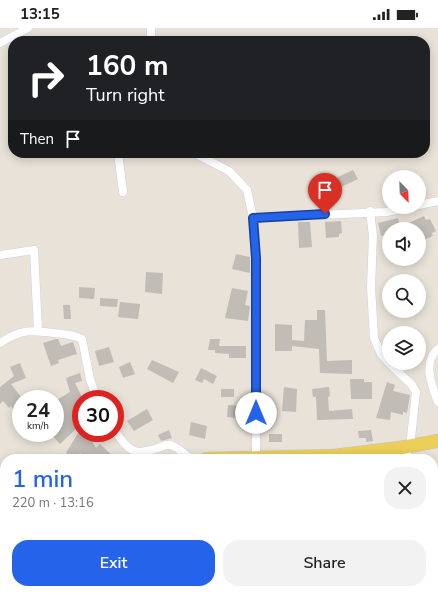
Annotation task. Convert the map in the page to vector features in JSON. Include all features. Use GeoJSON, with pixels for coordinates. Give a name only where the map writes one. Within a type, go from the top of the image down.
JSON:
{"type":"FeatureCollection","features":[{"type":"Feature","properties":{"kind":"main road"},"geometry":{"type":"LineString","coordinates":[[364,454],[408,451],[438,441]]}},
{"type":"Feature","properties":{"kind":"street"},"geometry":{"type":"LineString","coordinates":[[13,36],[28,28]]}},
{"type":"Feature","properties":{"kind":"street"},"geometry":{"type":"LineString","coordinates":[[119,158],[123,192]]}},
{"type":"Feature","properties":{"kind":"street"},"geometry":{"type":"LineString","coordinates":[[204,158],[229,171],[247,190],[253,218],[256,258],[256,454]]}},
{"type":"Feature","properties":{"kind":"street"},"geometry":{"type":"LineString","coordinates":[[426,203],[438,200]]}},
{"type":"Feature","properties":{"kind":"street"},"geometry":{"type":"LineString","coordinates":[[253,218],[370,211],[382,212]]}},
{"type":"Feature","properties":{"kind":"street"},"geometry":{"type":"LineString","coordinates":[[370,211],[373,236],[371,288],[374,338],[382,355]]}},
{"type":"Feature","properties":{"kind":"street"},"geometry":{"type":"LineString","coordinates":[[0,255],[34,250],[38,330]]}},
{"type":"Feature","properties":{"kind":"street"},"geometry":{"type":"LineString","coordinates":[[0,343],[13,334],[38,330],[76,336],[82,339],[93,390]]}},
{"type":"Feature","properties":{"kind":"street"},"geometry":{"type":"LineString","coordinates":[[438,348],[431,358],[429,372],[438,402]]}},
{"type":"Feature","properties":{"kind":"street"},"geometry":{"type":"LineString","coordinates":[[396,370],[412,385],[416,392],[408,451]]}},
{"type":"Feature","properties":{"kind":"street"},"geometry":{"type":"LineString","coordinates":[[123,442],[129,450],[135,453],[144,452],[169,444],[184,454]]}},
{"type":"Feature","properties":{"kind":"building"},"geometry":{"type":"Polygon","coordinates":[[[353,170],[358,179],[341,187],[336,178],[353,170]]]}},
{"type":"Feature","properties":{"kind":"building"},"geometry":{"type":"Polygon","coordinates":[[[424,216],[426,220],[430,219],[436,231],[432,233],[433,236],[426,239],[426,222],[411,222],[424,216]]]}},
{"type":"Feature","properties":{"kind":"building"},"geometry":{"type":"Polygon","coordinates":[[[398,218],[399,222],[382,222],[398,218]]]}},
{"type":"Feature","properties":{"kind":"building"},"geometry":{"type":"Polygon","coordinates":[[[341,221],[342,233],[339,234],[339,237],[326,238],[325,222],[341,221]]]}},
{"type":"Feature","properties":{"kind":"building"},"geometry":{"type":"Polygon","coordinates":[[[298,222],[310,222],[312,247],[299,248],[298,222]]]}},
{"type":"Feature","properties":{"kind":"building"},"geometry":{"type":"Polygon","coordinates":[[[382,222],[382,236],[381,236],[378,223],[382,222]]]}},
{"type":"Feature","properties":{"kind":"building"},"geometry":{"type":"Polygon","coordinates":[[[236,254],[250,257],[250,273],[232,269],[236,254]]]}},
{"type":"Feature","properties":{"kind":"building"},"geometry":{"type":"Polygon","coordinates":[[[146,272],[163,273],[162,294],[145,292],[146,272]]]}},
{"type":"Feature","properties":{"kind":"building"},"geometry":{"type":"Polygon","coordinates":[[[79,287],[95,288],[94,299],[79,298],[79,287]]]}},
{"type":"Feature","properties":{"kind":"building"},"geometry":{"type":"Polygon","coordinates":[[[232,288],[248,291],[245,305],[250,306],[248,321],[225,318],[232,288]]]}},
{"type":"Feature","properties":{"kind":"building"},"geometry":{"type":"Polygon","coordinates":[[[100,298],[118,299],[117,307],[100,306],[100,298]]]}},
{"type":"Feature","properties":{"kind":"building"},"geometry":{"type":"Polygon","coordinates":[[[120,302],[140,304],[138,319],[118,317],[120,302]]]}},
{"type":"Feature","properties":{"kind":"building"},"geometry":{"type":"Polygon","coordinates":[[[63,305],[70,305],[71,319],[64,319],[63,305]]]}},
{"type":"Feature","properties":{"kind":"building"},"geometry":{"type":"Polygon","coordinates":[[[317,310],[325,310],[327,361],[352,360],[352,374],[320,373],[319,349],[292,346],[292,351],[275,351],[275,324],[292,325],[292,340],[304,341],[305,320],[317,320],[317,310]]]}},
{"type":"Feature","properties":{"kind":"building"},"geometry":{"type":"Polygon","coordinates":[[[58,339],[61,346],[73,342],[77,354],[58,360],[59,363],[51,366],[43,343],[58,339]]]}},
{"type":"Feature","properties":{"kind":"building"},"geometry":{"type":"Polygon","coordinates":[[[210,339],[220,339],[219,346],[246,346],[246,358],[229,358],[229,354],[215,353],[215,350],[208,350],[210,339]]]}},
{"type":"Feature","properties":{"kind":"building"},"geometry":{"type":"Polygon","coordinates":[[[109,347],[114,362],[99,366],[95,351],[109,347]]]}},
{"type":"Feature","properties":{"kind":"building"},"geometry":{"type":"Polygon","coordinates":[[[152,360],[179,372],[173,383],[147,369],[152,360]]]}},
{"type":"Feature","properties":{"kind":"building"},"geometry":{"type":"Polygon","coordinates":[[[130,362],[135,374],[123,378],[119,367],[130,362]]]}},
{"type":"Feature","properties":{"kind":"building"},"geometry":{"type":"Polygon","coordinates":[[[20,363],[26,378],[11,384],[16,390],[12,390],[12,408],[11,406],[9,408],[3,401],[0,404],[0,387],[14,376],[10,367],[20,363]]]}},
{"type":"Feature","properties":{"kind":"building"},"geometry":{"type":"Polygon","coordinates":[[[201,368],[217,376],[213,384],[204,379],[202,383],[195,380],[201,368]]]}},
{"type":"Feature","properties":{"kind":"building"},"geometry":{"type":"Polygon","coordinates":[[[80,373],[82,381],[75,383],[78,390],[72,390],[72,433],[64,440],[64,396],[70,392],[66,378],[80,373]]]}},
{"type":"Feature","properties":{"kind":"building"},"geometry":{"type":"Polygon","coordinates":[[[350,379],[364,379],[364,382],[372,382],[372,399],[351,399],[350,379]]]}},
{"type":"Feature","properties":{"kind":"building"},"geometry":{"type":"Polygon","coordinates":[[[387,382],[395,385],[393,391],[410,395],[407,413],[403,412],[403,415],[391,412],[390,420],[376,418],[387,382]]]}},
{"type":"Feature","properties":{"kind":"building"},"geometry":{"type":"Polygon","coordinates":[[[284,387],[297,389],[296,412],[282,411],[284,387]]]}},
{"type":"Feature","properties":{"kind":"building"},"geometry":{"type":"Polygon","coordinates":[[[329,387],[329,411],[352,409],[353,419],[317,420],[316,397],[313,397],[312,389],[329,387]]]}},
{"type":"Feature","properties":{"kind":"building"},"geometry":{"type":"Polygon","coordinates":[[[221,389],[234,389],[234,397],[221,397],[221,389]]]}},
{"type":"Feature","properties":{"kind":"building"},"geometry":{"type":"Polygon","coordinates":[[[228,405],[245,406],[244,419],[227,417],[228,405]]]}},
{"type":"Feature","properties":{"kind":"building"},"geometry":{"type":"Polygon","coordinates":[[[147,409],[153,420],[134,431],[127,421],[147,409]]]}},
{"type":"Feature","properties":{"kind":"building"},"geometry":{"type":"Polygon","coordinates":[[[191,422],[207,426],[205,439],[189,435],[191,422]]]}},
{"type":"Feature","properties":{"kind":"building"},"geometry":{"type":"Polygon","coordinates":[[[169,430],[172,438],[161,441],[158,435],[169,430]]]}},
{"type":"Feature","properties":{"kind":"building"},"geometry":{"type":"Polygon","coordinates":[[[371,430],[373,441],[366,442],[366,438],[359,438],[358,431],[371,430]]]}},
{"type":"Feature","properties":{"kind":"building"},"geometry":{"type":"Polygon","coordinates":[[[269,434],[282,434],[282,442],[269,442],[269,434]]]}},
{"type":"Feature","properties":{"kind":"building"},"geometry":{"type":"Polygon","coordinates":[[[73,442],[92,442],[96,448],[100,444],[111,454],[80,453],[66,453],[73,442]]]}},
{"type":"Feature","properties":{"kind":"route"},"geometry":{"type":"LineString","coordinates":[[256,413],[256,258],[253,218],[325,214]]}}]}
